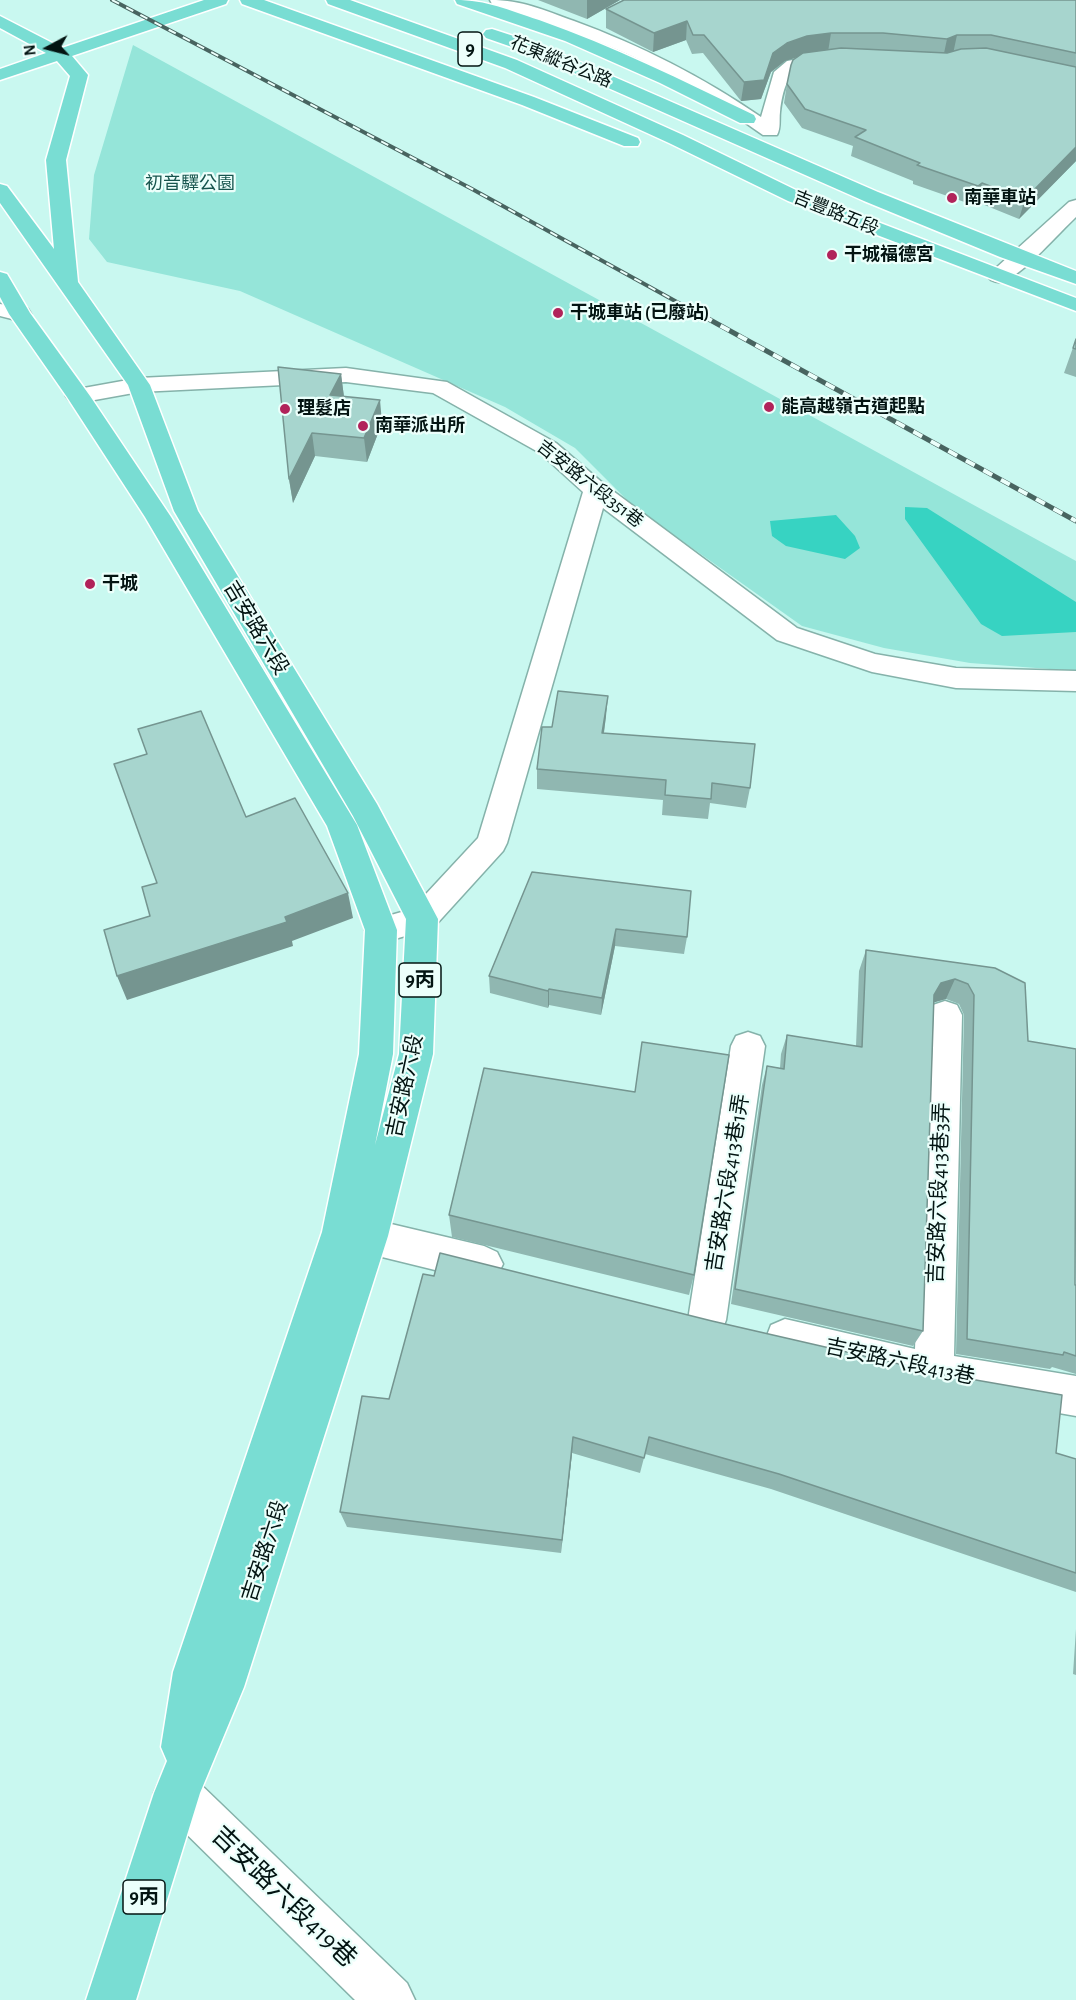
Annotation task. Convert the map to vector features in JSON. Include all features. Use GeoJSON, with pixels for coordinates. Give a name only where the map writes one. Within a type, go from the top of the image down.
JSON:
{"type":"FeatureCollection","features":[{"type":"Feature","properties":{"kind":"main road"},"geometry":{"type":"LineString","coordinates":[[0,75],[220,0]]}},
{"type":"Feature","properties":{"kind":"main road"},"geometry":{"type":"LineString","coordinates":[[248,0],[528,101],[650,149]]}},
{"type":"Feature","properties":{"kind":"main road","name":"花東縱谷公路"},"geometry":{"type":"LineString","coordinates":[[334,0],[511,64],[603,106]]}},
{"type":"Feature","properties":{"kind":"main road"},"geometry":{"type":"LineString","coordinates":[[463,0],[571,37],[666,79],[770,131],[829,178]]}},
{"type":"Feature","properties":{"kind":"main road"},"geometry":{"type":"LineString","coordinates":[[0,21],[60,54],[79,75],[56,160],[69,283]]}},
{"type":"Feature","properties":{"kind":"main road","name":"花東縱谷公路"},"geometry":{"type":"LineString","coordinates":[[481,30],[625,88]]}},
{"type":"Feature","properties":{"kind":"main road","name":"吉豐路五段"},"geometry":{"type":"LineString","coordinates":[[625,88],[829,178],[1021,258],[1076,278]]}},
{"type":"Feature","properties":{"kind":"main road","name":"吉豐路五段"},"geometry":{"type":"LineString","coordinates":[[603,106],[795,197],[1076,305]]}},
{"type":"Feature","properties":{"kind":"main road"},"geometry":{"type":"LineString","coordinates":[[672,158],[795,197]]}},
{"type":"Feature","properties":{"kind":"main road","name":"吉安路六段"},"geometry":{"type":"LineString","coordinates":[[0,190],[69,283],[138,385],[186,511],[366,812],[422,919],[416,1054],[355,1234],[195,1672],[177,1793],[111,2000]]}},
{"type":"Feature","properties":{"kind":"main road","name":"吉安路六段"},"geometry":{"type":"LineString","coordinates":[[0,278],[7,310],[78,396],[158,517],[342,825],[381,930],[376,1054],[355,1234]]}},
{"type":"Feature","properties":{"kind":"street"},"geometry":{"type":"LineString","coordinates":[[498,0],[657,62],[694,81],[770,131]]}},
{"type":"Feature","properties":{"kind":"street"},"geometry":{"type":"LineString","coordinates":[[582,31],[601,21]]}},
{"type":"Feature","properties":{"kind":"street"},"geometry":{"type":"LineString","coordinates":[[770,131],[771,111],[780,76],[793,65],[834,58],[857,59]]}},
{"type":"Feature","properties":{"kind":"street"},"geometry":{"type":"LineString","coordinates":[[998,276],[1021,258],[1076,206]]}},
{"type":"Feature","properties":{"kind":"street","name":"吉安路六段351巷"},"geometry":{"type":"LineString","coordinates":[[78,396],[138,385],[346,375],[439,387],[548,448],[596,490],[787,634],[872,663],[956,678],[1076,681]]}},
{"type":"Feature","properties":{"kind":"street"},"geometry":{"type":"LineString","coordinates":[[381,930],[422,919],[492,843],[596,490]]}},
{"type":"Feature","properties":{"kind":"street","name":"吉安路六段413巷3弄"},"geometry":{"type":"LineString","coordinates":[[934,1372],[945,1015]]}},
{"type":"Feature","properties":{"kind":"street","name":"吉安路六段413巷1弄"},"geometry":{"type":"LineString","coordinates":[[718,1322],[748,1046]]}},
{"type":"Feature","properties":{"kind":"street"},"geometry":{"type":"LineString","coordinates":[[355,1234],[521,1273]]}},
{"type":"Feature","properties":{"kind":"street","name":"吉安路六段413巷"},"geometry":{"type":"LineString","coordinates":[[718,1322],[934,1372],[1076,1396]]}},
{"type":"Feature","properties":{"kind":"street","name":"吉安路六段419巷"},"geometry":{"type":"LineString","coordinates":[[177,1793],[390,2000]]}},
{"type":"Feature","properties":{"kind":"green space","name":"初音驛公園"},"geometry":{"type":"Polygon","coordinates":[[[133,45],[1076,561],[1076,671],[970,663],[884,648],[802,626],[633,506],[575,448],[505,407],[240,291],[107,262],[89,239],[94,175],[133,45]]]}},
{"type":"Feature","properties":{"kind":"shaded area"},"geometry":{"type":"Polygon","coordinates":[[[905,507],[927,508],[1076,602],[1076,632],[1002,636],[981,624],[905,519],[905,507]]]}},
{"type":"Feature","properties":{"kind":"shaded area"},"geometry":{"type":"Polygon","coordinates":[[[836,515],[855,536],[860,548],[845,559],[786,546],[772,536],[770,521],[836,515]]]}},
{"type":"Feature","properties":{"kind":"building"},"geometry":{"type":"Polygon","coordinates":[[[624,0],[1076,0],[1076,53],[991,35],[957,35],[947,39],[883,33],[831,33],[807,36],[787,43],[773,53],[764,80],[744,82],[704,35],[693,35],[687,21],[654,33],[606,9],[624,0]]]}},
{"type":"Feature","properties":{"kind":"building"},"geometry":{"type":"Polygon","coordinates":[[[841,48],[947,53],[961,49],[986,48],[1076,67],[1076,147],[1025,199],[982,183],[978,186],[917,165],[920,163],[855,137],[866,130],[805,109],[787,84],[793,60],[803,53],[841,48]]]}},
{"type":"Feature","properties":{"kind":"building"},"geometry":{"type":"Polygon","coordinates":[[[278,367],[341,374],[330,395],[380,400],[364,438],[312,433],[289,479],[278,367]]]}},
{"type":"Feature","properties":{"kind":"building"},"geometry":{"type":"Polygon","coordinates":[[[558,691],[608,696],[602,733],[755,744],[750,788],[712,783],[711,799],[665,795],[666,780],[537,769],[542,727],[552,727],[558,691]]]}},
{"type":"Feature","properties":{"kind":"building"},"geometry":{"type":"Polygon","coordinates":[[[201,711],[246,817],[295,798],[348,893],[285,917],[287,922],[117,976],[104,930],[150,916],[142,887],[157,883],[114,764],[147,754],[138,729],[201,711]]]}},
{"type":"Feature","properties":{"kind":"building"},"geometry":{"type":"Polygon","coordinates":[[[532,872],[691,891],[687,937],[616,929],[602,998],[549,989],[548,991],[489,976],[532,872]]]}},
{"type":"Feature","properties":{"kind":"building"},"geometry":{"type":"Polygon","coordinates":[[[866,950],[995,968],[1025,983],[1028,1041],[1076,1049],[1076,1356],[1064,1352],[1063,1355],[967,1339],[974,995],[968,984],[955,979],[941,983],[934,995],[923,1331],[735,1289],[767,1066],[784,1069],[787,1035],[862,1047],[866,950]]]}},
{"type":"Feature","properties":{"kind":"building"},"geometry":{"type":"Polygon","coordinates":[[[642,1042],[729,1055],[694,1275],[449,1215],[484,1068],[635,1092],[642,1042]]]}},
{"type":"Feature","properties":{"kind":"building"},"geometry":{"type":"Polygon","coordinates":[[[440,1253],[712,1321],[947,1375],[1062,1395],[1056,1453],[1076,1459],[1076,1573],[779,1474],[649,1437],[644,1458],[573,1437],[562,1540],[340,1512],[362,1396],[389,1399],[423,1274],[434,1276],[440,1253]]]}},
{"type":"Feature","properties":{"kind":"railway"},"geometry":{"type":"LineString","coordinates":[[112,0],[472,189],[706,318]]}},
{"type":"Feature","properties":{"kind":"railway"},"geometry":{"type":"LineString","coordinates":[[703,316],[1076,521]]}},
{"type":"Feature","properties":{"kind":"place","name":"南華車站"},"geometry":{"type":"Point","coordinates":[952,198]}},
{"type":"Feature","properties":{"kind":"place","name":"干城福德宮"},"geometry":{"type":"Point","coordinates":[832,255]}},
{"type":"Feature","properties":{"kind":"place","name":"干城車站 (已廢站)"},"geometry":{"type":"Point","coordinates":[558,313]}},
{"type":"Feature","properties":{"kind":"place","name":"能高越嶺古道起點"},"geometry":{"type":"Point","coordinates":[769,407]}},
{"type":"Feature","properties":{"kind":"place","name":"理髮店"},"geometry":{"type":"Point","coordinates":[285,409]}},
{"type":"Feature","properties":{"kind":"place","name":"南華派出所"},"geometry":{"type":"Point","coordinates":[363,426]}},
{"type":"Feature","properties":{"kind":"place","name":"干城"},"geometry":{"type":"Point","coordinates":[90,584]}}]}
